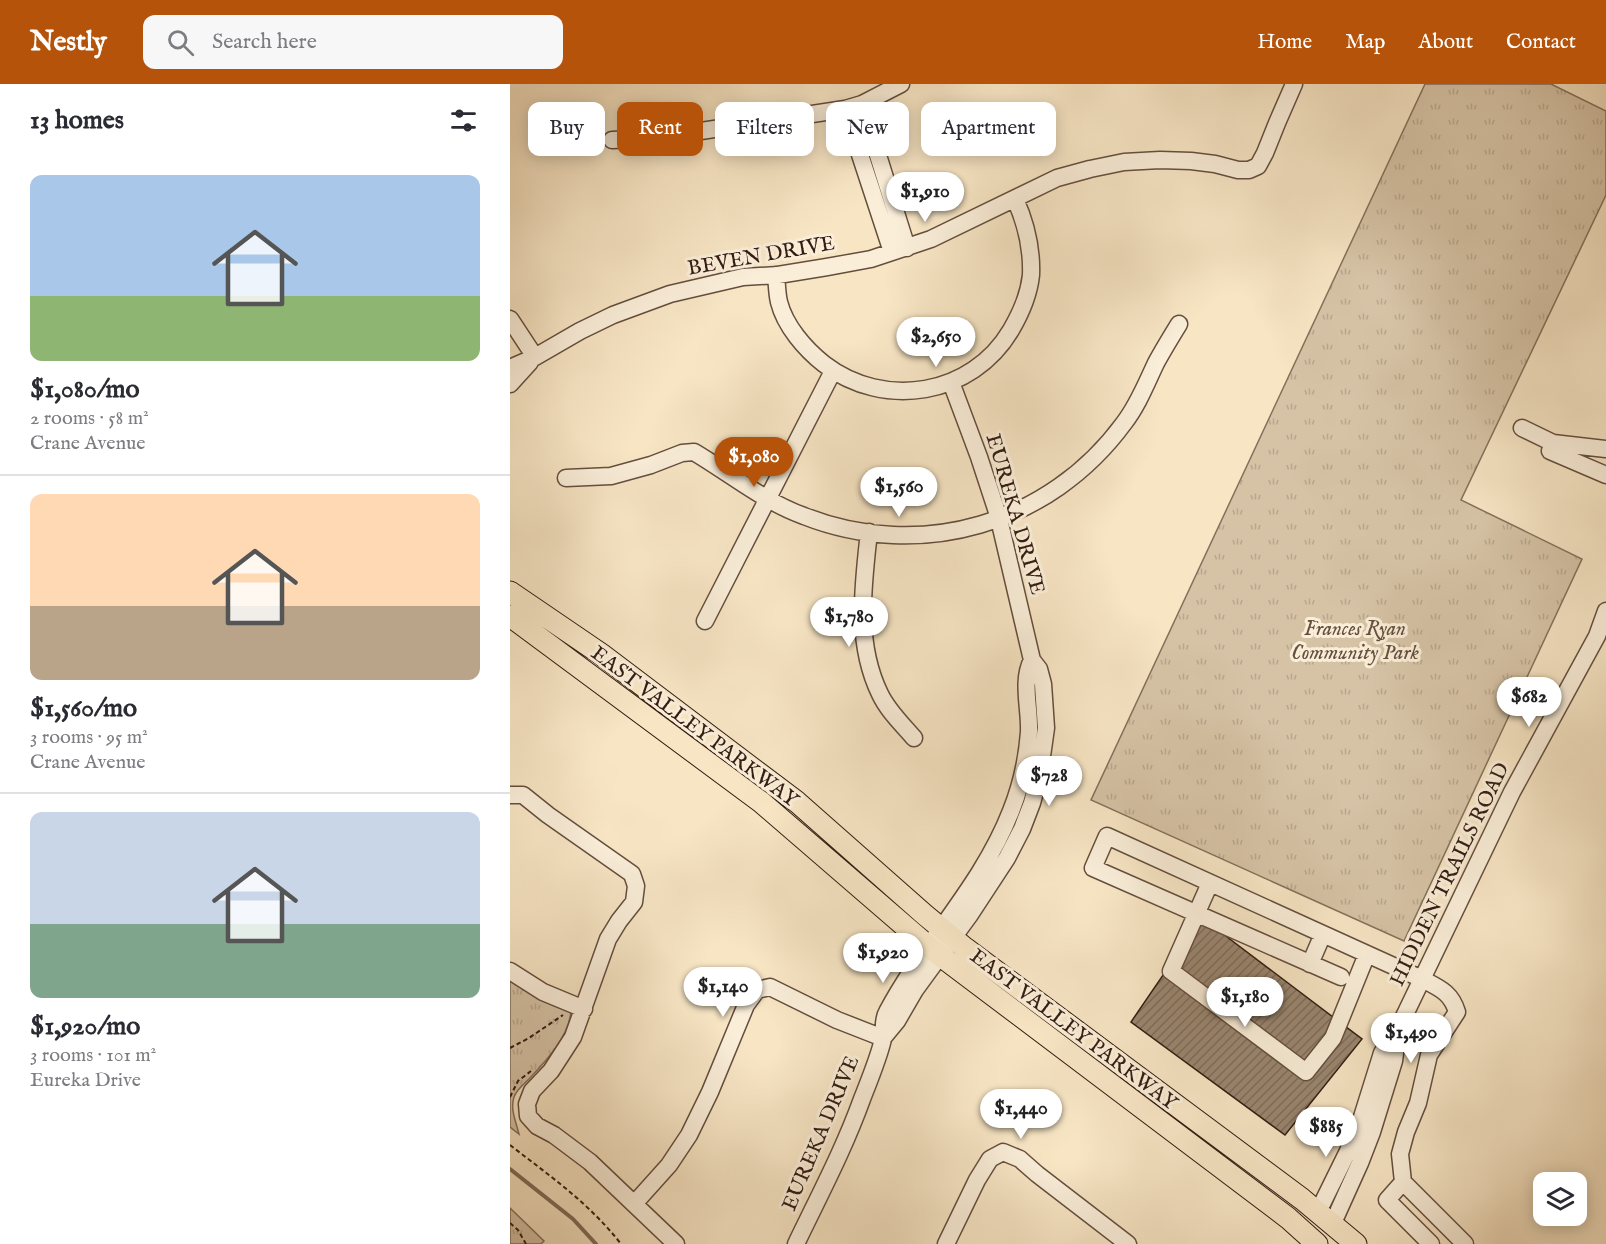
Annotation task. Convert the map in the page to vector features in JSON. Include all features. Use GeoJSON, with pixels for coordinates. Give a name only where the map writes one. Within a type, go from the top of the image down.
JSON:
{"type":"FeatureCollection","features":[{"type":"Feature","properties":{"kind":"main road","name":"EAST VALLEY PARKWAY"},"geometry":{"type":"LineString","coordinates":[[510,592],[601,654],[797,802],[948,933],[1326,1218],[1356,1244]]}},
{"type":"Feature","properties":{"kind":"main road","name":"EAST VALLEY PARKWAY"},"geometry":{"type":"LineString","coordinates":[[510,616],[761,802],[935,951],[1279,1210],[1312,1242]]}},
{"type":"Feature","properties":{"kind":"main road"},"geometry":{"type":"LineString","coordinates":[[1312,1242],[1326,1218]]}},
{"type":"Feature","properties":{"kind":"street"},"geometry":{"type":"LineString","coordinates":[[866,102],[901,84]]}},
{"type":"Feature","properties":{"kind":"street","name":"BEVEN DRIVE"},"geometry":{"type":"LineString","coordinates":[[510,368],[613,315],[670,294],[743,277],[776,275],[871,259],[931,239],[1058,178],[1090,169],[1124,162],[1160,160],[1191,161],[1249,170],[1258,166],[1265,153],[1294,84]]}},
{"type":"Feature","properties":{"kind":"street"},"geometry":{"type":"LineString","coordinates":[[612,141],[655,138],[826,112]]}},
{"type":"Feature","properties":{"kind":"street"},"geometry":{"type":"LineString","coordinates":[[863,156],[900,250]]}},
{"type":"Feature","properties":{"kind":"street"},"geometry":{"type":"LineString","coordinates":[[876,156],[900,250]]}},
{"type":"Feature","properties":{"kind":"street"},"geometry":{"type":"LineString","coordinates":[[776,275],[779,303],[794,332],[815,358],[833,371],[862,386],[902,392],[951,382],[977,368],[992,355],[1006,339],[1019,318],[1031,276],[1030,249],[1024,220],[1015,200]]}},
{"type":"Feature","properties":{"kind":"street"},"geometry":{"type":"LineString","coordinates":[[510,319],[535,357]]}},
{"type":"Feature","properties":{"kind":"street"},"geometry":{"type":"LineString","coordinates":[[566,478],[611,476],[651,465],[682,453],[694,452],[767,499],[806,517],[837,526],[896,536],[955,531],[980,526],[1034,503],[1072,477],[1110,441],[1142,394],[1179,324]]}},
{"type":"Feature","properties":{"kind":"street","name":"BEVEN DRIVE"},"geometry":{"type":"LineString","coordinates":[[510,384],[535,357]]}},
{"type":"Feature","properties":{"kind":"street"},"geometry":{"type":"LineString","coordinates":[[705,621],[833,371]]}},
{"type":"Feature","properties":{"kind":"street","name":"EUREKA DRIVE"},"geometry":{"type":"LineString","coordinates":[[796,1244],[846,1140],[884,1038],[885,1016],[903,986],[948,933],[989,859],[1017,796],[1027,754],[1029,711],[1027,670],[1032,660],[999,519],[951,382]]}},
{"type":"Feature","properties":{"kind":"street"},"geometry":{"type":"LineString","coordinates":[[1522,428],[1551,447],[1606,475]]}},
{"type":"Feature","properties":{"kind":"street"},"geometry":{"type":"LineString","coordinates":[[1551,447],[1606,449]]}},
{"type":"Feature","properties":{"kind":"street"},"geometry":{"type":"LineString","coordinates":[[869,532],[862,593],[862,620],[866,647],[880,694],[893,715],[914,738]]}},
{"type":"Feature","properties":{"kind":"street","name":"HIDDEN TRAILS ROAD"},"geometry":{"type":"LineString","coordinates":[[1326,1218],[1382,1053],[1398,1029],[1512,792],[1597,636],[1606,611]]}},
{"type":"Feature","properties":{"kind":"street"},"geometry":{"type":"LineString","coordinates":[[510,795],[523,795],[632,874],[636,886],[634,902],[608,939],[573,1037],[551,1071],[532,1091],[526,1104],[528,1116],[537,1126],[554,1135],[590,1162],[676,1244]]}},
{"type":"Feature","properties":{"kind":"street"},"geometry":{"type":"LineString","coordinates":[[1341,977],[1093,868],[1107,837],[1422,979],[1443,991],[1453,1000],[1456,1012],[1429,1055],[1418,1104],[1406,1131],[1400,1154],[1403,1182],[1465,1244]]}},
{"type":"Feature","properties":{"kind":"street"},"geometry":{"type":"LineString","coordinates":[[1210,883],[1171,971],[1306,1072],[1333,1038],[1367,954]]}},
{"type":"Feature","properties":{"kind":"street"},"geometry":{"type":"LineString","coordinates":[[1310,964],[1323,934]]}},
{"type":"Feature","properties":{"kind":"street"},"geometry":{"type":"LineString","coordinates":[[510,971],[543,992],[584,1009]]}},
{"type":"Feature","properties":{"kind":"street"},"geometry":{"type":"LineString","coordinates":[[634,1204],[669,1165],[689,1135],[710,1092],[746,1005],[757,990],[770,987],[837,1020],[884,1038]]}},
{"type":"Feature","properties":{"kind":"street"},"geometry":{"type":"LineString","coordinates":[[946,1244],[990,1159],[1003,1152],[1020,1158],[1037,1174],[1128,1244]]}},
{"type":"Feature","properties":{"kind":"street"},"geometry":{"type":"LineString","coordinates":[[1403,1182],[1387,1200],[1431,1244]]}},
{"type":"Feature","properties":{"kind":"street"},"geometry":{"type":"LineString","coordinates":[[1436,1244],[1450,1230]]}},
{"type":"Feature","properties":{"kind":"path"},"geometry":{"type":"LineString","coordinates":[[510,1048],[561,1016],[584,1009]]}},
{"type":"Feature","properties":{"kind":"path"},"geometry":{"type":"LineString","coordinates":[[561,1016],[565,1020]]}},
{"type":"Feature","properties":{"kind":"path"},"geometry":{"type":"LineString","coordinates":[[510,1097],[518,1081],[534,1068]]}},
{"type":"Feature","properties":{"kind":"path"},"geometry":{"type":"LineString","coordinates":[[510,1145],[585,1204],[621,1244]]}},
{"type":"Feature","properties":{"kind":"path"},"geometry":{"type":"LineString","coordinates":[[510,1222],[526,1244]]}},
{"type":"Feature","properties":{"kind":"green space","name":"Frances Ryan Community Park"},"geometry":{"type":"Polygon","coordinates":[[[1425,84],[1551,84],[1606,111],[1606,195],[1461,500],[1582,559],[1404,941],[1091,800],[1425,84]]]}},
{"type":"Feature","properties":{"kind":"green space"},"geometry":{"type":"Polygon","coordinates":[[[510,978],[571,1011],[566,1030],[556,1048],[515,1094],[513,1111],[519,1134],[510,1127],[510,978]]]}},
{"type":"Feature","properties":{"kind":"green space"},"geometry":{"type":"Polygon","coordinates":[[[510,1208],[544,1241],[541,1244],[510,1244],[510,1208]]]}},
{"type":"Feature","properties":{"kind":"building"},"geometry":{"type":"Polygon","coordinates":[[[1202,918],[1362,1039],[1285,1135],[1131,1022],[1202,918]]]}},
{"type":"Feature","properties":{"kind":"waterway"},"geometry":{"type":"LineString","coordinates":[[510,1169],[573,1219],[596,1244]]}}]}
